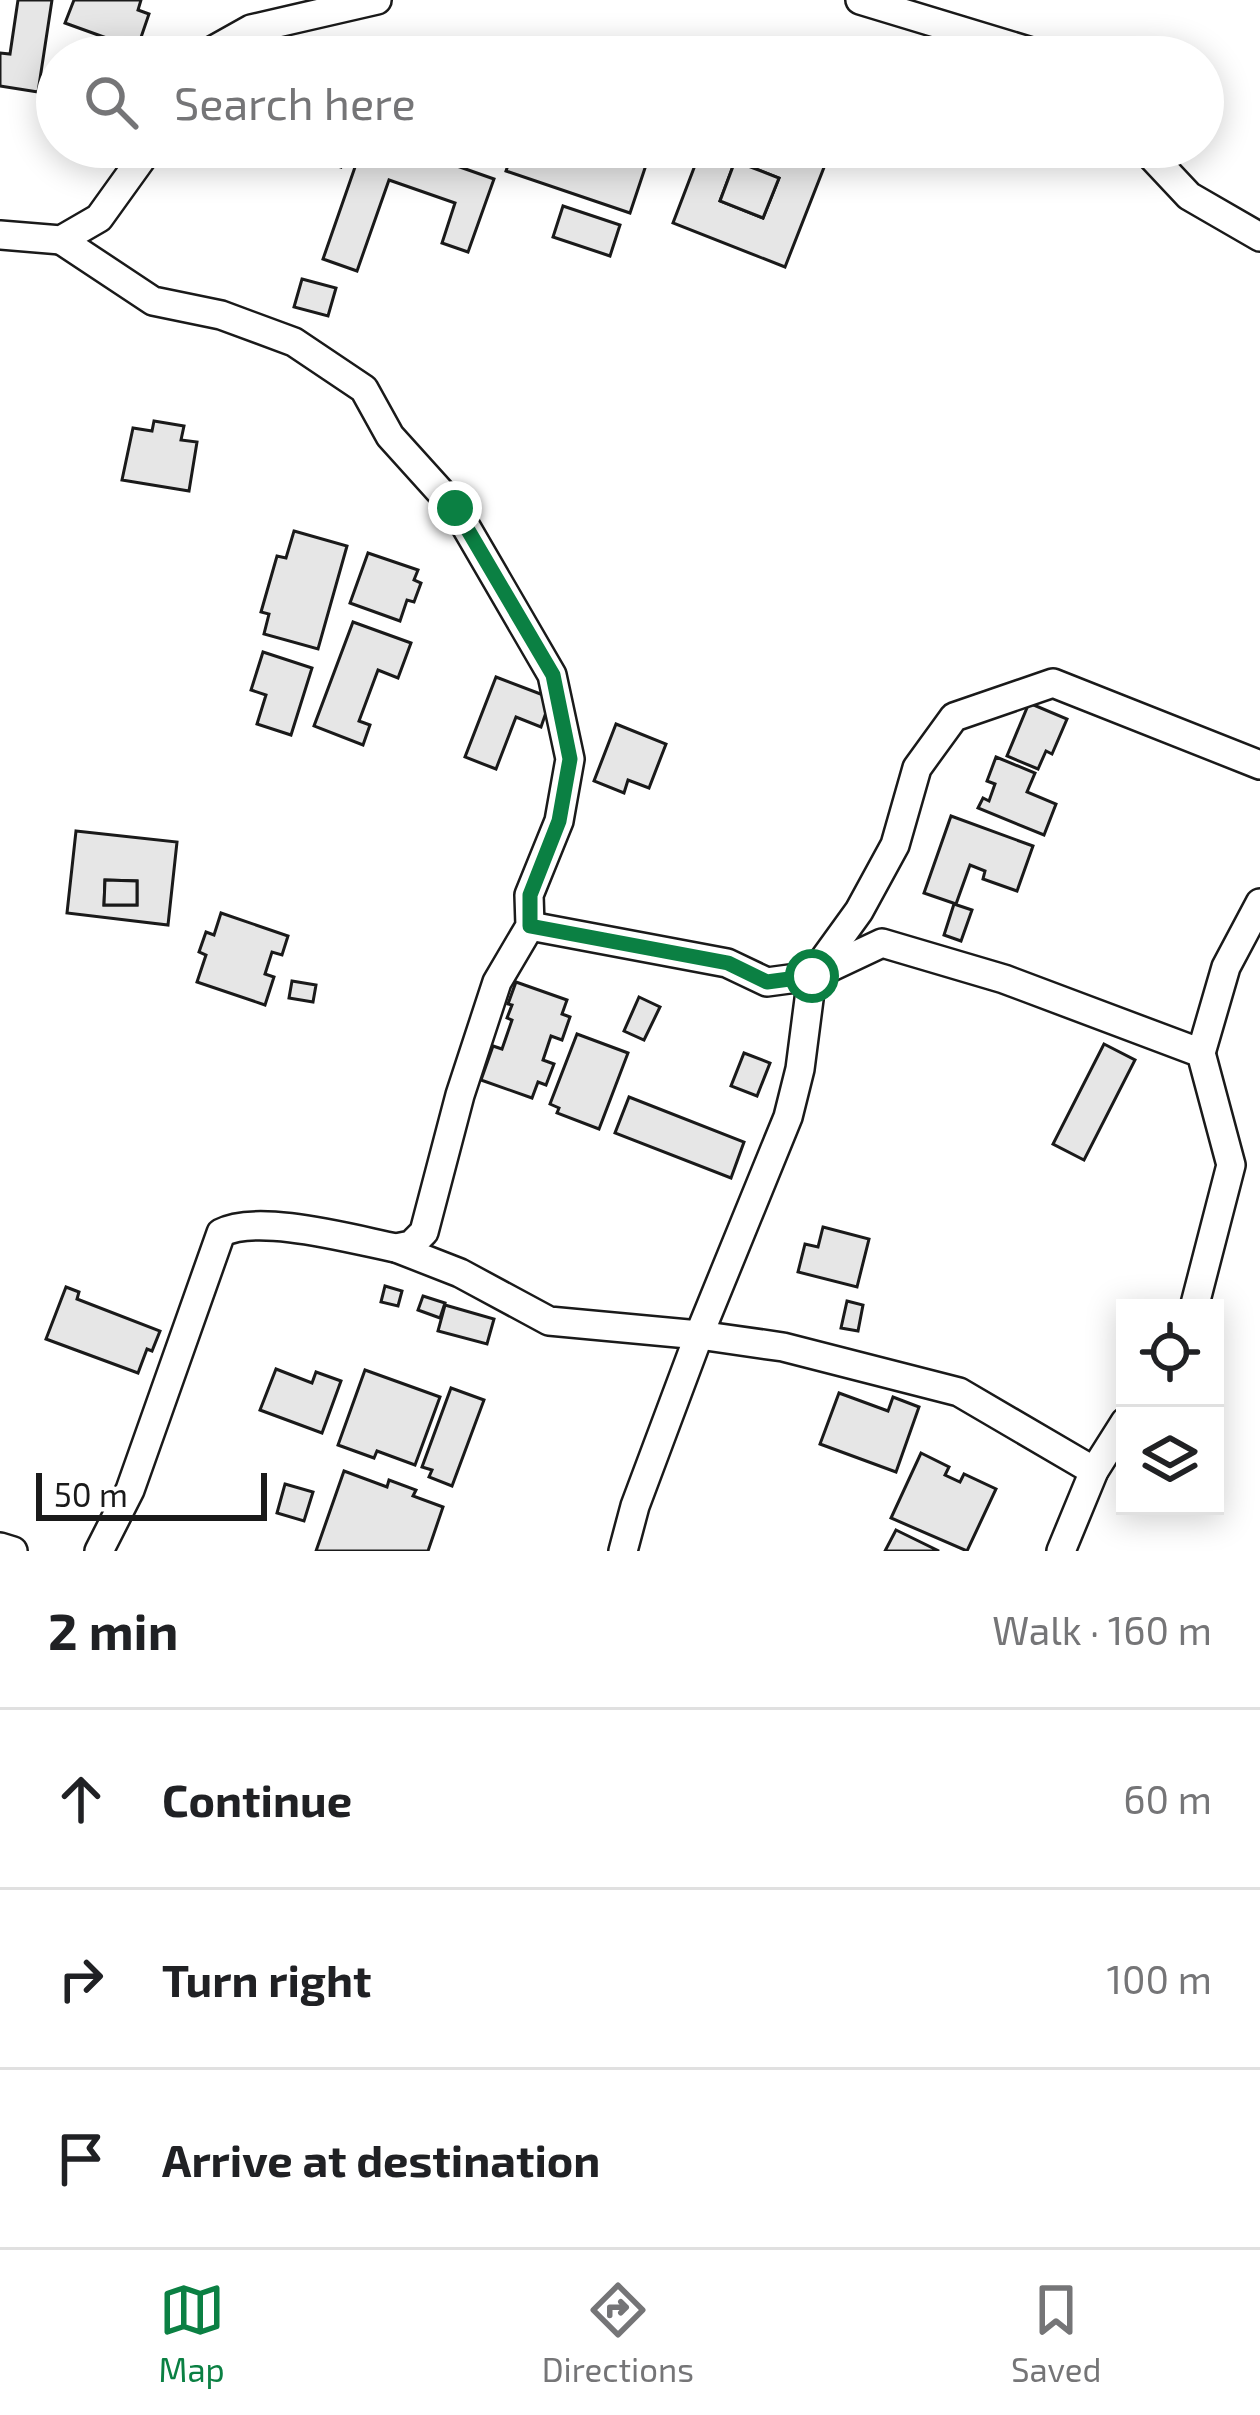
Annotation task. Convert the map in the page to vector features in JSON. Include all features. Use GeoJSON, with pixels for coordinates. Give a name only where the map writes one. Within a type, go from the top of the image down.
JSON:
{"type":"FeatureCollection","features":[{"type":"Feature","properties":{"kind":"street"},"geometry":{"type":"LineString","coordinates":[[238,36],[251,29],[376,0]]}},
{"type":"Feature","properties":{"kind":"street"},"geometry":{"type":"LineString","coordinates":[[879,2],[983,36]]}},
{"type":"Feature","properties":{"kind":"street"},"geometry":{"type":"LineString","coordinates":[[61,240],[99,218],[135,168]]}},
{"type":"Feature","properties":{"kind":"street"},"geometry":{"type":"LineString","coordinates":[[1163,168],[1189,196],[1260,237]]}},
{"type":"Feature","properties":{"kind":"street"},"geometry":{"type":"LineString","coordinates":[[0,235],[61,240],[153,302],[221,315],[294,342],[364,388],[390,436],[455,508],[553,675],[570,759],[559,821],[530,895],[530,926],[496,982],[424,1232],[411,1245],[397,1248]]}},
{"type":"Feature","properties":{"kind":"street"},"geometry":{"type":"LineString","coordinates":[[623,1551],[635,1506],[699,1335],[788,1117],[800,1069],[812,976],[859,911],[895,845],[917,768],[954,717],[1053,682],[1260,765]]}},
{"type":"Feature","properties":{"kind":"street"},"geometry":{"type":"LineString","coordinates":[[1196,1299],[1232,1165],[1201,1054],[1226,968],[1260,903]]}},
{"type":"Feature","properties":{"kind":"street"},"geometry":{"type":"LineString","coordinates":[[530,926],[728,963],[767,982],[812,976],[882,944],[1004,979],[1201,1054]]}},
{"type":"Feature","properties":{"kind":"street"},"geometry":{"type":"LineString","coordinates":[[99,1551],[130,1490],[221,1233],[251,1225],[397,1248],[460,1273],[549,1321],[783,1347],[959,1392],[1094,1471]]}},
{"type":"Feature","properties":{"kind":"street"},"geometry":{"type":"LineString","coordinates":[[1060,1551],[1094,1471],[1116,1436]]}},
{"type":"Feature","properties":{"kind":"street"},"geometry":{"type":"LineString","coordinates":[[0,1546],[13,1551]]}},
{"type":"Feature","properties":{"kind":"building"},"geometry":{"type":"Polygon","coordinates":[[[18,0],[52,0],[47,36],[36,36],[36,92],[0,86],[0,53],[10,54],[18,0]]]}},
{"type":"Feature","properties":{"kind":"building"},"geometry":{"type":"Polygon","coordinates":[[[74,0],[141,0],[138,10],[149,14],[141,36],[101,36],[65,23],[74,0]]]}},
{"type":"Feature","properties":{"kind":"building"},"geometry":{"type":"Polygon","coordinates":[[[355,168],[463,168],[494,179],[468,252],[442,243],[455,203],[389,180],[357,271],[323,259],[355,168]]]}},
{"type":"Feature","properties":{"kind":"building"},"geometry":{"type":"Polygon","coordinates":[[[507,168],[645,168],[630,213],[507,168]]]}},
{"type":"Feature","properties":{"kind":"building"},"geometry":{"type":"Polygon","coordinates":[[[694,168],[732,168],[720,201],[763,218],[779,178],[753,168],[824,168],[785,267],[673,223],[694,168]]]}},
{"type":"Feature","properties":{"kind":"building"},"geometry":{"type":"Polygon","coordinates":[[[732,168],[753,168],[779,178],[763,218],[720,201],[732,168]]]}},
{"type":"Feature","properties":{"kind":"building"},"geometry":{"type":"Polygon","coordinates":[[[563,206],[620,225],[610,256],[553,237],[563,206]]]}},
{"type":"Feature","properties":{"kind":"building"},"geometry":{"type":"Polygon","coordinates":[[[302,279],[336,288],[328,316],[294,307],[302,279]]]}},
{"type":"Feature","properties":{"kind":"building"},"geometry":{"type":"Polygon","coordinates":[[[154,421],[184,426],[181,440],[197,442],[189,491],[122,480],[133,428],[152,431],[154,421]]]}},
{"type":"Feature","properties":{"kind":"building"},"geometry":{"type":"Polygon","coordinates":[[[294,531],[347,546],[318,649],[264,634],[269,614],[261,612],[277,556],[286,558],[294,531]]]}},
{"type":"Feature","properties":{"kind":"building"},"geometry":{"type":"Polygon","coordinates":[[[368,553],[418,570],[414,580],[421,583],[414,602],[407,600],[400,621],[350,603],[368,553]]]}},
{"type":"Feature","properties":{"kind":"building"},"geometry":{"type":"Polygon","coordinates":[[[353,622],[411,643],[398,678],[378,670],[359,721],[370,725],[363,745],[314,726],[353,622]]]}},
{"type":"Feature","properties":{"kind":"building"},"geometry":{"type":"Polygon","coordinates":[[[263,652],[312,668],[291,735],[257,724],[266,695],[251,690],[263,652]]]}},
{"type":"Feature","properties":{"kind":"building"},"geometry":{"type":"Polygon","coordinates":[[[496,677],[551,698],[541,727],[516,717],[496,769],[465,757],[496,677]]]}},
{"type":"Feature","properties":{"kind":"building"},"geometry":{"type":"Polygon","coordinates":[[[1029,703],[1067,719],[1052,754],[1046,751],[1038,769],[1007,756],[1029,703]]]}},
{"type":"Feature","properties":{"kind":"building"},"geometry":{"type":"Polygon","coordinates":[[[616,724],[666,744],[649,788],[628,780],[624,793],[594,781],[616,724]]]}},
{"type":"Feature","properties":{"kind":"building"},"geometry":{"type":"Polygon","coordinates":[[[996,757],[1035,773],[1027,792],[1056,804],[1044,835],[978,808],[983,798],[989,801],[995,784],[987,781],[996,757]]]}},
{"type":"Feature","properties":{"kind":"building"},"geometry":{"type":"Polygon","coordinates":[[[951,816],[1033,846],[1017,891],[983,879],[985,871],[970,865],[956,904],[924,893],[951,816]]]}},
{"type":"Feature","properties":{"kind":"building"},"geometry":{"type":"Polygon","coordinates":[[[76,831],[177,842],[168,925],[67,913],[76,831]],[[105,880],[104,905],[137,905],[137,881],[105,880]]]}},
{"type":"Feature","properties":{"kind":"building"},"geometry":{"type":"Polygon","coordinates":[[[105,880],[137,881],[137,905],[104,905],[105,880]]]}},
{"type":"Feature","properties":{"kind":"building"},"geometry":{"type":"Polygon","coordinates":[[[954,904],[972,910],[961,941],[944,935],[954,904]]]}},
{"type":"Feature","properties":{"kind":"building"},"geometry":{"type":"Polygon","coordinates":[[[221,913],[288,936],[282,955],[272,952],[265,974],[274,977],[265,1005],[197,982],[206,955],[199,952],[206,932],[214,935],[221,913]]]}},
{"type":"Feature","properties":{"kind":"building"},"geometry":{"type":"Polygon","coordinates":[[[292,981],[316,985],[313,1002],[289,998],[292,981]]]}},
{"type":"Feature","properties":{"kind":"building"},"geometry":{"type":"Polygon","coordinates":[[[516,982],[567,1000],[562,1014],[570,1017],[562,1040],[551,1036],[543,1060],[554,1064],[546,1085],[538,1082],[532,1098],[481,1080],[493,1046],[502,1049],[512,1020],[507,1018],[512,1005],[508,1004],[516,982]]]}},
{"type":"Feature","properties":{"kind":"building"},"geometry":{"type":"Polygon","coordinates":[[[639,997],[660,1007],[644,1040],[624,1031],[639,997]]]}},
{"type":"Feature","properties":{"kind":"building"},"geometry":{"type":"Polygon","coordinates":[[[577,1034],[628,1053],[599,1129],[557,1113],[559,1108],[550,1104],[577,1034]]]}},
{"type":"Feature","properties":{"kind":"building"},"geometry":{"type":"Polygon","coordinates":[[[1104,1044],[1135,1060],[1084,1160],[1053,1144],[1104,1044]]]}},
{"type":"Feature","properties":{"kind":"building"},"geometry":{"type":"Polygon","coordinates":[[[744,1053],[770,1063],[757,1096],[731,1086],[744,1053]]]}},
{"type":"Feature","properties":{"kind":"building"},"geometry":{"type":"Polygon","coordinates":[[[629,1097],[744,1142],[731,1178],[615,1133],[629,1097]]]}},
{"type":"Feature","properties":{"kind":"building"},"geometry":{"type":"Polygon","coordinates":[[[823,1227],[869,1239],[857,1287],[798,1272],[805,1244],[818,1247],[823,1227]]]}},
{"type":"Feature","properties":{"kind":"building"},"geometry":{"type":"Polygon","coordinates":[[[385,1286],[402,1291],[398,1306],[381,1302],[385,1286]]]}},
{"type":"Feature","properties":{"kind":"building"},"geometry":{"type":"Polygon","coordinates":[[[66,1287],[79,1292],[77,1299],[160,1331],[138,1373],[46,1339],[66,1287]]]}},
{"type":"Feature","properties":{"kind":"building"},"geometry":{"type":"Polygon","coordinates":[[[423,1296],[445,1303],[440,1318],[418,1310],[423,1296]]]}},
{"type":"Feature","properties":{"kind":"building"},"geometry":{"type":"Polygon","coordinates":[[[847,1301],[863,1305],[858,1331],[841,1328],[847,1301]]]}},
{"type":"Feature","properties":{"kind":"building"},"geometry":{"type":"Polygon","coordinates":[[[445,1305],[494,1319],[487,1344],[438,1331],[445,1305]]]}},
{"type":"Feature","properties":{"kind":"building"},"geometry":{"type":"Polygon","coordinates":[[[276,1369],[312,1383],[316,1372],[341,1381],[322,1433],[260,1410],[276,1369]]]}},
{"type":"Feature","properties":{"kind":"building"},"geometry":{"type":"Polygon","coordinates":[[[365,1370],[440,1397],[415,1465],[377,1451],[374,1458],[338,1445],[365,1370]]]}},
{"type":"Feature","properties":{"kind":"building"},"geometry":{"type":"Polygon","coordinates":[[[451,1388],[484,1400],[452,1486],[429,1477],[432,1470],[422,1467],[451,1388]]]}},
{"type":"Feature","properties":{"kind":"building"},"geometry":{"type":"Polygon","coordinates":[[[839,1393],[888,1411],[893,1397],[919,1407],[896,1472],[820,1444],[839,1393]]]}},
{"type":"Feature","properties":{"kind":"building"},"geometry":{"type":"Polygon","coordinates":[[[921,1453],[949,1467],[945,1475],[960,1482],[964,1474],[996,1489],[967,1551],[891,1518],[921,1453]]]}},
{"type":"Feature","properties":{"kind":"building"},"geometry":{"type":"Polygon","coordinates":[[[344,1471],[387,1487],[389,1480],[443,1507],[428,1551],[316,1551],[344,1471]]]}},
{"type":"Feature","properties":{"kind":"building"},"geometry":{"type":"Polygon","coordinates":[[[285,1484],[313,1492],[304,1521],[277,1513],[285,1484]]]}},
{"type":"Feature","properties":{"kind":"building"},"geometry":{"type":"Polygon","coordinates":[[[896,1530],[939,1551],[885,1551],[896,1530]]]}},
{"type":"Feature","properties":{"kind":"route"},"geometry":{"type":"LineString","coordinates":[[455,508],[553,675],[570,759],[559,821],[530,895],[530,926],[728,963],[767,982],[812,976]]}}]}
